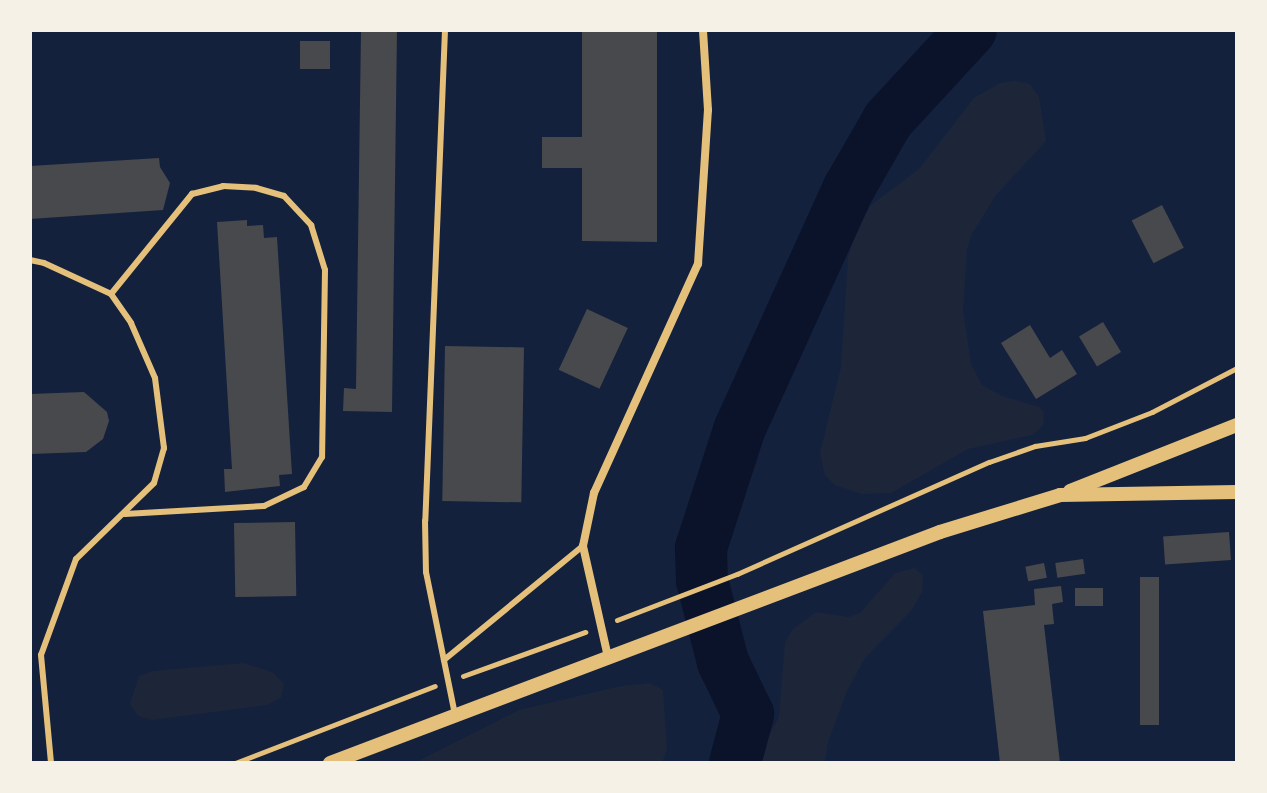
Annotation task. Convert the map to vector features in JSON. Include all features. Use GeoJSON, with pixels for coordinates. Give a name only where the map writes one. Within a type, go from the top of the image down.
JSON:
{"type":"FeatureCollection","features":[{"type":"Feature","properties":{"kind":"street"},"geometry":{"type":"LineString","coordinates":[[608,657],[583,546],[594,493],[698,264],[708,110],[703,30]]}},
{"type":"Feature","properties":{"kind":"street"},"geometry":{"type":"LineString","coordinates":[[330,763],[940,532],[1060,495],[1237,425]]}},
{"type":"Feature","properties":{"kind":"street"},"geometry":{"type":"LineString","coordinates":[[1060,495],[1237,492]]}},
{"type":"Feature","properties":{"kind":"lane"},"geometry":{"type":"LineString","coordinates":[[445,30],[425,485],[426,572],[455,715]]}},
{"type":"Feature","properties":{"kind":"lane"},"geometry":{"type":"LineString","coordinates":[[111,294],[192,194],[223,186],[256,188],[284,196],[311,225],[325,270],[322,457],[304,487],[264,506],[125,514]]}},
{"type":"Feature","properties":{"kind":"lane"},"geometry":{"type":"LineString","coordinates":[[30,260],[44,263],[111,294],[131,323],[155,378],[164,448],[154,483],[76,559],[41,655],[51,763]]}},
{"type":"Feature","properties":{"kind":"lane"},"geometry":{"type":"LineString","coordinates":[[444,660],[583,546]]}},
{"type":"Feature","properties":{"kind":"path"},"geometry":{"type":"LineString","coordinates":[[235,763],[737,574],[989,462],[1035,446],[1085,438],[1152,412],[1237,368]]}},
{"type":"Feature","properties":{"kind":"shaded area"},"geometry":{"type":"Polygon","coordinates":[[[1015,81],[1030,84],[1039,97],[1046,141],[996,195],[972,234],[967,249],[963,311],[971,364],[982,385],[1002,396],[1039,407],[1044,412],[1043,426],[1032,435],[968,449],[891,493],[862,494],[835,485],[825,475],[820,453],[841,367],[848,258],[856,230],[871,205],[919,169],[974,98],[1000,83],[1015,81]]]}},
{"type":"Feature","properties":{"kind":"shaded area"},"geometry":{"type":"Polygon","coordinates":[[[914,568],[923,575],[922,592],[912,610],[865,658],[847,691],[828,742],[825,763],[755,763],[779,717],[785,643],[792,630],[816,612],[848,617],[860,613],[895,573],[914,568]]]}},
{"type":"Feature","properties":{"kind":"shaded area"},"geometry":{"type":"Polygon","coordinates":[[[244,663],[274,673],[284,684],[281,698],[267,705],[152,720],[138,716],[130,704],[139,676],[153,671],[244,663]]]}},
{"type":"Feature","properties":{"kind":"shaded area"},"geometry":{"type":"Polygon","coordinates":[[[650,683],[663,690],[667,749],[662,763],[414,763],[519,710],[621,686],[650,683]]]}},
{"type":"Feature","properties":{"kind":"building"},"geometry":{"type":"Polygon","coordinates":[[[361,30],[397,30],[392,412],[343,411],[344,388],[356,389],[361,30]]]}},
{"type":"Feature","properties":{"kind":"building"},"geometry":{"type":"Polygon","coordinates":[[[582,30],[657,30],[657,242],[582,241],[582,168],[542,168],[542,137],[582,137],[582,30]]]}},
{"type":"Feature","properties":{"kind":"building"},"geometry":{"type":"Polygon","coordinates":[[[300,41],[330,41],[330,69],[300,69],[300,41]]]}},
{"type":"Feature","properties":{"kind":"building"},"geometry":{"type":"Polygon","coordinates":[[[159,158],[160,167],[170,183],[163,210],[30,219],[30,166],[159,158]]]}},
{"type":"Feature","properties":{"kind":"building"},"geometry":{"type":"Polygon","coordinates":[[[1162,205],[1184,248],[1153,263],[1132,220],[1162,205]]]}},
{"type":"Feature","properties":{"kind":"building"},"geometry":{"type":"Polygon","coordinates":[[[247,220],[247,226],[263,225],[264,238],[277,237],[292,474],[279,475],[280,486],[225,492],[224,469],[232,469],[217,222],[247,220]]]}},
{"type":"Feature","properties":{"kind":"building"},"geometry":{"type":"Polygon","coordinates":[[[587,309],[628,328],[599,389],[559,370],[587,309]]]}},
{"type":"Feature","properties":{"kind":"building"},"geometry":{"type":"Polygon","coordinates":[[[1103,322],[1121,352],[1097,366],[1079,336],[1103,322]]]}},
{"type":"Feature","properties":{"kind":"building"},"geometry":{"type":"Polygon","coordinates":[[[1030,325],[1050,358],[1062,350],[1077,374],[1036,399],[1001,343],[1030,325]]]}},
{"type":"Feature","properties":{"kind":"building"},"geometry":{"type":"Polygon","coordinates":[[[445,346],[524,347],[521,502],[442,501],[445,346]]]}},
{"type":"Feature","properties":{"kind":"building"},"geometry":{"type":"Polygon","coordinates":[[[84,392],[107,412],[109,421],[103,439],[86,452],[30,454],[30,394],[84,392]]]}},
{"type":"Feature","properties":{"kind":"building"},"geometry":{"type":"Polygon","coordinates":[[[295,522],[296,596],[235,597],[234,523],[295,522]]]}},
{"type":"Feature","properties":{"kind":"building"},"geometry":{"type":"Polygon","coordinates":[[[1229,532],[1231,560],[1165,565],[1163,537],[1229,532]]]}},
{"type":"Feature","properties":{"kind":"building"},"geometry":{"type":"Polygon","coordinates":[[[1083,559],[1085,574],[1057,578],[1055,563],[1083,559]]]}},
{"type":"Feature","properties":{"kind":"building"},"geometry":{"type":"Polygon","coordinates":[[[1044,563],[1047,578],[1028,581],[1025,567],[1044,563]]]}},
{"type":"Feature","properties":{"kind":"building"},"geometry":{"type":"Polygon","coordinates":[[[1140,577],[1159,577],[1159,725],[1140,725],[1140,577]]]}},
{"type":"Feature","properties":{"kind":"building"},"geometry":{"type":"Polygon","coordinates":[[[1061,586],[1063,602],[1052,604],[1054,624],[1044,625],[1060,763],[1000,763],[983,611],[1035,605],[1034,589],[1061,586]]]}},
{"type":"Feature","properties":{"kind":"building"},"geometry":{"type":"Polygon","coordinates":[[[1075,588],[1103,588],[1103,606],[1075,606],[1075,588]]]}},
{"type":"Feature","properties":{"kind":"waterway"},"geometry":{"type":"LineString","coordinates":[[735,763],[748,714],[723,662],[702,580],[701,548],[739,430],[849,188],[888,120],[971,30]]}}]}
